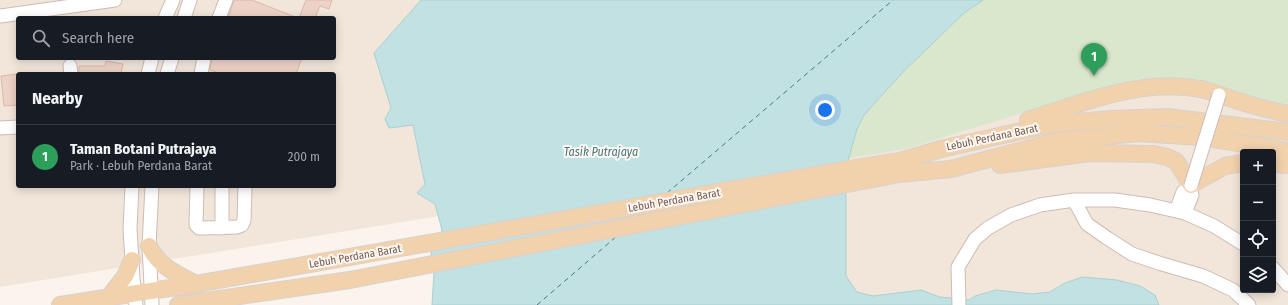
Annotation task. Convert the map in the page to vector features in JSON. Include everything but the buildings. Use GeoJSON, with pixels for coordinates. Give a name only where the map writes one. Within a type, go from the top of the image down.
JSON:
{"type":"FeatureCollection","features":[{"type":"Feature","properties":{"kind":"main road"},"geometry":{"type":"LineString","coordinates":[[941,149],[978,135],[1033,118],[1140,88],[1167,86],[1201,89],[1266,110],[1288,114]]}},
{"type":"Feature","properties":{"kind":"main road","name":"Lebuh Perdana Barat"},"geometry":{"type":"LineString","coordinates":[[178,305],[350,280],[899,168],[941,149],[1052,124],[1112,119],[1167,118],[1288,132]]}},
{"type":"Feature","properties":{"kind":"main road","name":"Lebuh Perdana Barat"},"geometry":{"type":"LineString","coordinates":[[60,305],[108,298],[152,298],[196,284],[849,169],[951,169],[1057,140],[1138,133],[1201,137],[1288,151]]}},
{"type":"Feature","properties":{"kind":"main road"},"geometry":{"type":"LineString","coordinates":[[951,169],[984,169],[1004,164],[1090,153],[1154,154],[1167,157],[1176,162],[1191,187],[1224,166],[1240,163]]}},
{"type":"Feature","properties":{"kind":"main road"},"geometry":{"type":"LineString","coordinates":[[1276,164],[1288,165]]}},
{"type":"Feature","properties":{"kind":"main road"},"geometry":{"type":"LineString","coordinates":[[149,246],[153,254],[164,266],[196,284]]}},
{"type":"Feature","properties":{"kind":"main road"},"geometry":{"type":"LineString","coordinates":[[108,298],[125,276],[132,260]]}},
{"type":"Feature","properties":{"kind":"street"},"geometry":{"type":"LineString","coordinates":[[0,16],[115,0]]}},
{"type":"Feature","properties":{"kind":"street"},"geometry":{"type":"LineString","coordinates":[[166,16],[173,0]]}},
{"type":"Feature","properties":{"kind":"street"},"geometry":{"type":"LineString","coordinates":[[185,16],[190,0]]}},
{"type":"Feature","properties":{"kind":"street"},"geometry":{"type":"LineString","coordinates":[[220,16],[226,0]]}},
{"type":"Feature","properties":{"kind":"street"},"geometry":{"type":"LineString","coordinates":[[148,72],[152,60]]}},
{"type":"Feature","properties":{"kind":"street"},"geometry":{"type":"LineString","coordinates":[[168,72],[171,60]]}},
{"type":"Feature","properties":{"kind":"street"},"geometry":{"type":"LineString","coordinates":[[201,72],[204,60]]}},
{"type":"Feature","properties":{"kind":"street"},"geometry":{"type":"LineString","coordinates":[[1181,212],[1192,195],[1191,187],[1219,95]]}},
{"type":"Feature","properties":{"kind":"street"},"geometry":{"type":"LineString","coordinates":[[0,128],[16,127]]}},
{"type":"Feature","properties":{"kind":"street"},"geometry":{"type":"LineString","coordinates":[[132,188],[130,229],[135,299]]}},
{"type":"Feature","properties":{"kind":"street"},"geometry":{"type":"LineString","coordinates":[[152,188],[149,246],[152,298]]}},
{"type":"Feature","properties":{"kind":"street"},"geometry":{"type":"LineString","coordinates":[[197,188],[196,225],[199,228],[237,227],[242,225],[244,220],[245,188]]}},
{"type":"Feature","properties":{"kind":"street"},"geometry":{"type":"LineString","coordinates":[[222,188],[222,228]]}},
{"type":"Feature","properties":{"kind":"street"},"geometry":{"type":"LineString","coordinates":[[1074,200],[1087,224],[1132,254],[1203,276],[1233,290],[1249,305]]}},
{"type":"Feature","properties":{"kind":"street"},"geometry":{"type":"LineString","coordinates":[[959,305],[958,267],[975,239],[988,228],[1011,215],[1040,205],[1074,200],[1115,200],[1150,205],[1181,212],[1214,226],[1240,242]]}},
{"type":"Feature","properties":{"kind":"street"},"geometry":{"type":"LineString","coordinates":[[1276,271],[1288,285]]}},
{"type":"Feature","properties":{"kind":"shaded area"},"geometry":{"type":"Polygon","coordinates":[[[0,0],[512,0],[471,211],[0,287],[0,0]]]}},
{"type":"Feature","properties":{"kind":"shaded area"},"geometry":{"type":"Polygon","coordinates":[[[875,0],[1288,0],[1288,305],[770,305],[875,0]]]}},
{"type":"Feature","properties":{"kind":"green space"},"geometry":{"type":"Polygon","coordinates":[[[983,0],[1288,0],[1288,106],[1273,104],[1202,81],[1149,80],[1097,90],[905,149],[848,158],[857,129],[864,115],[903,72],[964,13],[983,0]]]}},
{"type":"Feature","properties":{"kind":"water","name":"Tasik Putrajaya"},"geometry":{"type":"Polygon","coordinates":[[[421,0],[983,0],[964,13],[903,72],[864,115],[857,129],[844,175],[846,197],[846,276],[857,292],[873,296],[921,290],[940,297],[969,300],[975,296],[996,290],[1032,294],[1050,292],[1065,283],[1082,277],[1117,280],[1140,286],[1155,295],[1159,305],[432,305],[434,271],[431,253],[442,230],[435,204],[417,193],[425,184],[413,125],[389,128],[385,119],[391,108],[374,53],[421,0]]]}},
{"type":"Feature","properties":{"kind":"ferry route"},"geometry":{"type":"LineString","coordinates":[[667,193],[893,0]]}},
{"type":"Feature","properties":{"kind":"ferry route"},"geometry":{"type":"LineString","coordinates":[[537,305],[617,236]]}},
{"type":"Feature","properties":{"kind":"place","name":"Taman Botani Putrajaya"},"geometry":{"type":"Point","coordinates":[1094,76]}}]}
